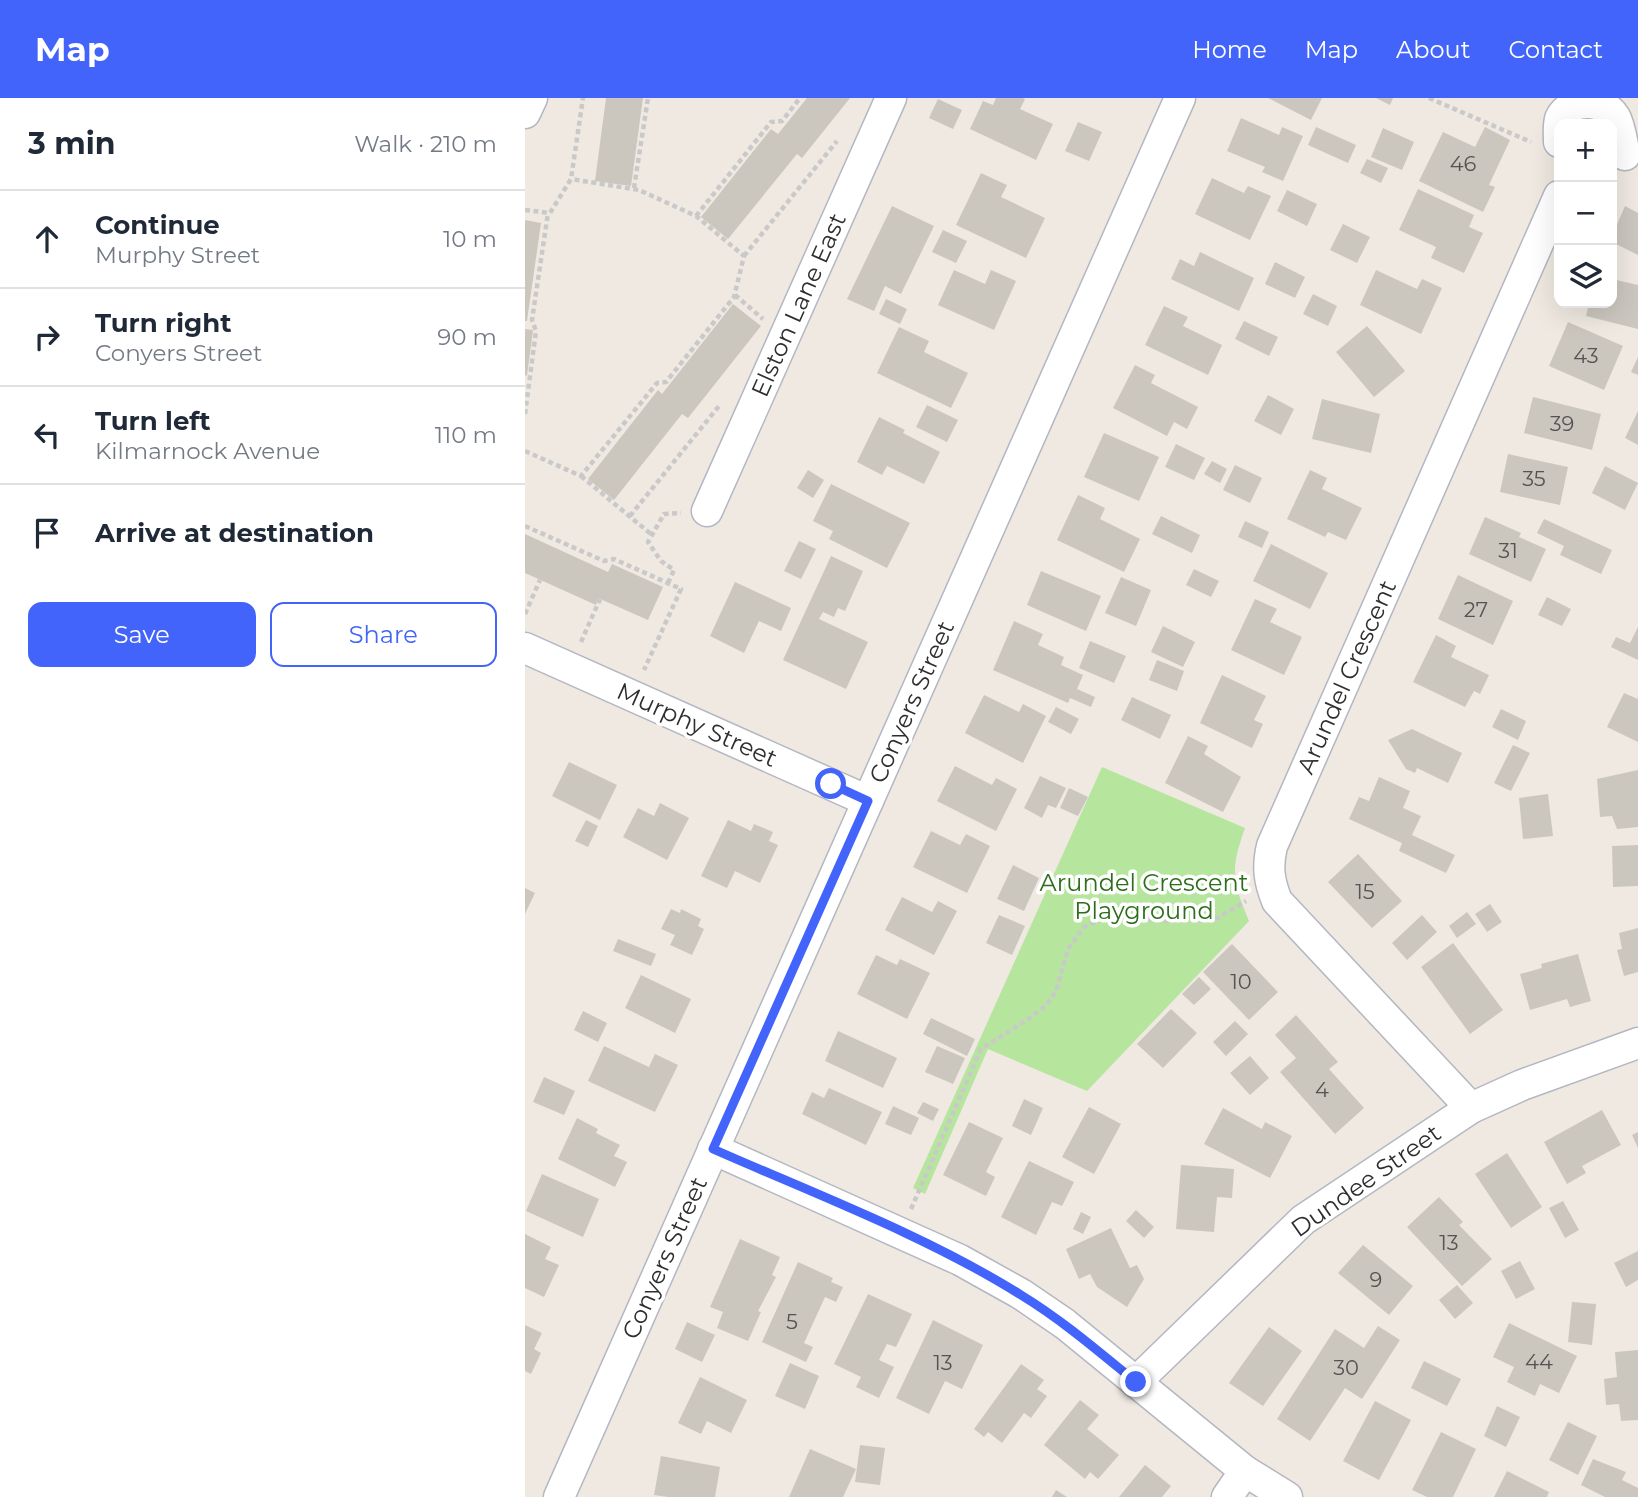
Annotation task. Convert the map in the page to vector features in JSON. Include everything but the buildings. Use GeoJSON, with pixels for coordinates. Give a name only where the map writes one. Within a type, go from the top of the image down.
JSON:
{"type":"FeatureCollection","features":[{"type":"Feature","properties":{"kind":"street"},"geometry":{"type":"LineString","coordinates":[[525,113],[531,98]]}},
{"type":"Feature","properties":{"kind":"street","name":"Elston Lane East"},"geometry":{"type":"LineString","coordinates":[[707,511],[891,98]]}},
{"type":"Feature","properties":{"kind":"street","name":"Conyers Street"},"geometry":{"type":"LineString","coordinates":[[559,1497],[1180,98]]}},
{"type":"Feature","properties":{"kind":"street"},"geometry":{"type":"LineString","coordinates":[[1545,142],[1571,106],[1589,101],[1601,104],[1615,115],[1625,156]]}},
{"type":"Feature","properties":{"kind":"street","name":"Arundel Crescent"},"geometry":{"type":"LineString","coordinates":[[1272,888],[1268,879],[1272,846],[1554,207]]}},
{"type":"Feature","properties":{"kind":"street","name":"Murphy Street"},"geometry":{"type":"LineString","coordinates":[[525,648],[868,801]]}},
{"type":"Feature","properties":{"kind":"street"},"geometry":{"type":"LineString","coordinates":[[1272,888],[1277,901],[1471,1108]]}},
{"type":"Feature","properties":{"kind":"street","name":"Dundee Street"},"geometry":{"type":"LineString","coordinates":[[1136,1382],[1303,1220],[1471,1108],[1522,1085],[1638,1043]]}},
{"type":"Feature","properties":{"kind":"street"},"geometry":{"type":"LineString","coordinates":[[713,1149],[960,1260],[1021,1294],[1065,1324],[1245,1471],[1287,1497]]}},
{"type":"Feature","properties":{"kind":"street"},"geometry":{"type":"LineString","coordinates":[[1227,1497],[1245,1471]]}},
{"type":"Feature","properties":{"kind":"path"},"geometry":{"type":"LineString","coordinates":[[525,414],[536,331],[531,320],[548,213],[571,179],[583,98]]}},
{"type":"Feature","properties":{"kind":"path"},"geometry":{"type":"LineString","coordinates":[[634,188],[648,98]]}},
{"type":"Feature","properties":{"kind":"path"},"geometry":{"type":"LineString","coordinates":[[696,216],[771,122],[782,121],[800,98]]}},
{"type":"Feature","properties":{"kind":"path"},"geometry":{"type":"LineString","coordinates":[[1430,98],[1545,142]]}},
{"type":"Feature","properties":{"kind":"path"},"geometry":{"type":"LineString","coordinates":[[581,476],[657,383],[666,382],[734,294],[744,256],[846,131]]}},
{"type":"Feature","properties":{"kind":"path"},"geometry":{"type":"LineString","coordinates":[[571,179],[634,188],[696,216],[744,256]]}},
{"type":"Feature","properties":{"kind":"path"},"geometry":{"type":"LineString","coordinates":[[525,210],[548,213]]}},
{"type":"Feature","properties":{"kind":"path"},"geometry":{"type":"LineString","coordinates":[[734,294],[770,325]]}},
{"type":"Feature","properties":{"kind":"path"},"geometry":{"type":"LineString","coordinates":[[630,516],[721,405]]}},
{"type":"Feature","properties":{"kind":"path"},"geometry":{"type":"LineString","coordinates":[[525,451],[581,476],[652,535]]}},
{"type":"Feature","properties":{"kind":"path"},"geometry":{"type":"LineString","coordinates":[[668,583],[674,570],[655,554],[648,542],[664,514],[707,511]]}},
{"type":"Feature","properties":{"kind":"path"},"geometry":{"type":"LineString","coordinates":[[525,526],[604,561],[614,559],[681,589],[643,674]]}},
{"type":"Feature","properties":{"kind":"path"},"geometry":{"type":"LineString","coordinates":[[525,614],[540,580]]}},
{"type":"Feature","properties":{"kind":"path"},"geometry":{"type":"LineString","coordinates":[[580,646],[600,598]]}},
{"type":"Feature","properties":{"kind":"path"},"geometry":{"type":"LineString","coordinates":[[901,1233],[981,1049],[1047,1004],[1056,990],[1067,949],[1084,928],[1095,920],[1121,914],[1160,921],[1214,920],[1272,888]]}},
{"type":"Feature","properties":{"kind":"green space","name":"Arundel Crescent Playground"},"geometry":{"type":"Polygon","coordinates":[[[1102,767],[1245,828],[1237,854],[1235,875],[1249,921],[1087,1091],[988,1049],[925,1194],[913,1188],[1102,767]]]}},
{"type":"Feature","properties":{"kind":"route"},"geometry":{"type":"LineString","coordinates":[[831,784],[868,801],[713,1149],[960,1260],[1021,1294],[1065,1324],[1136,1382]]}}]}
